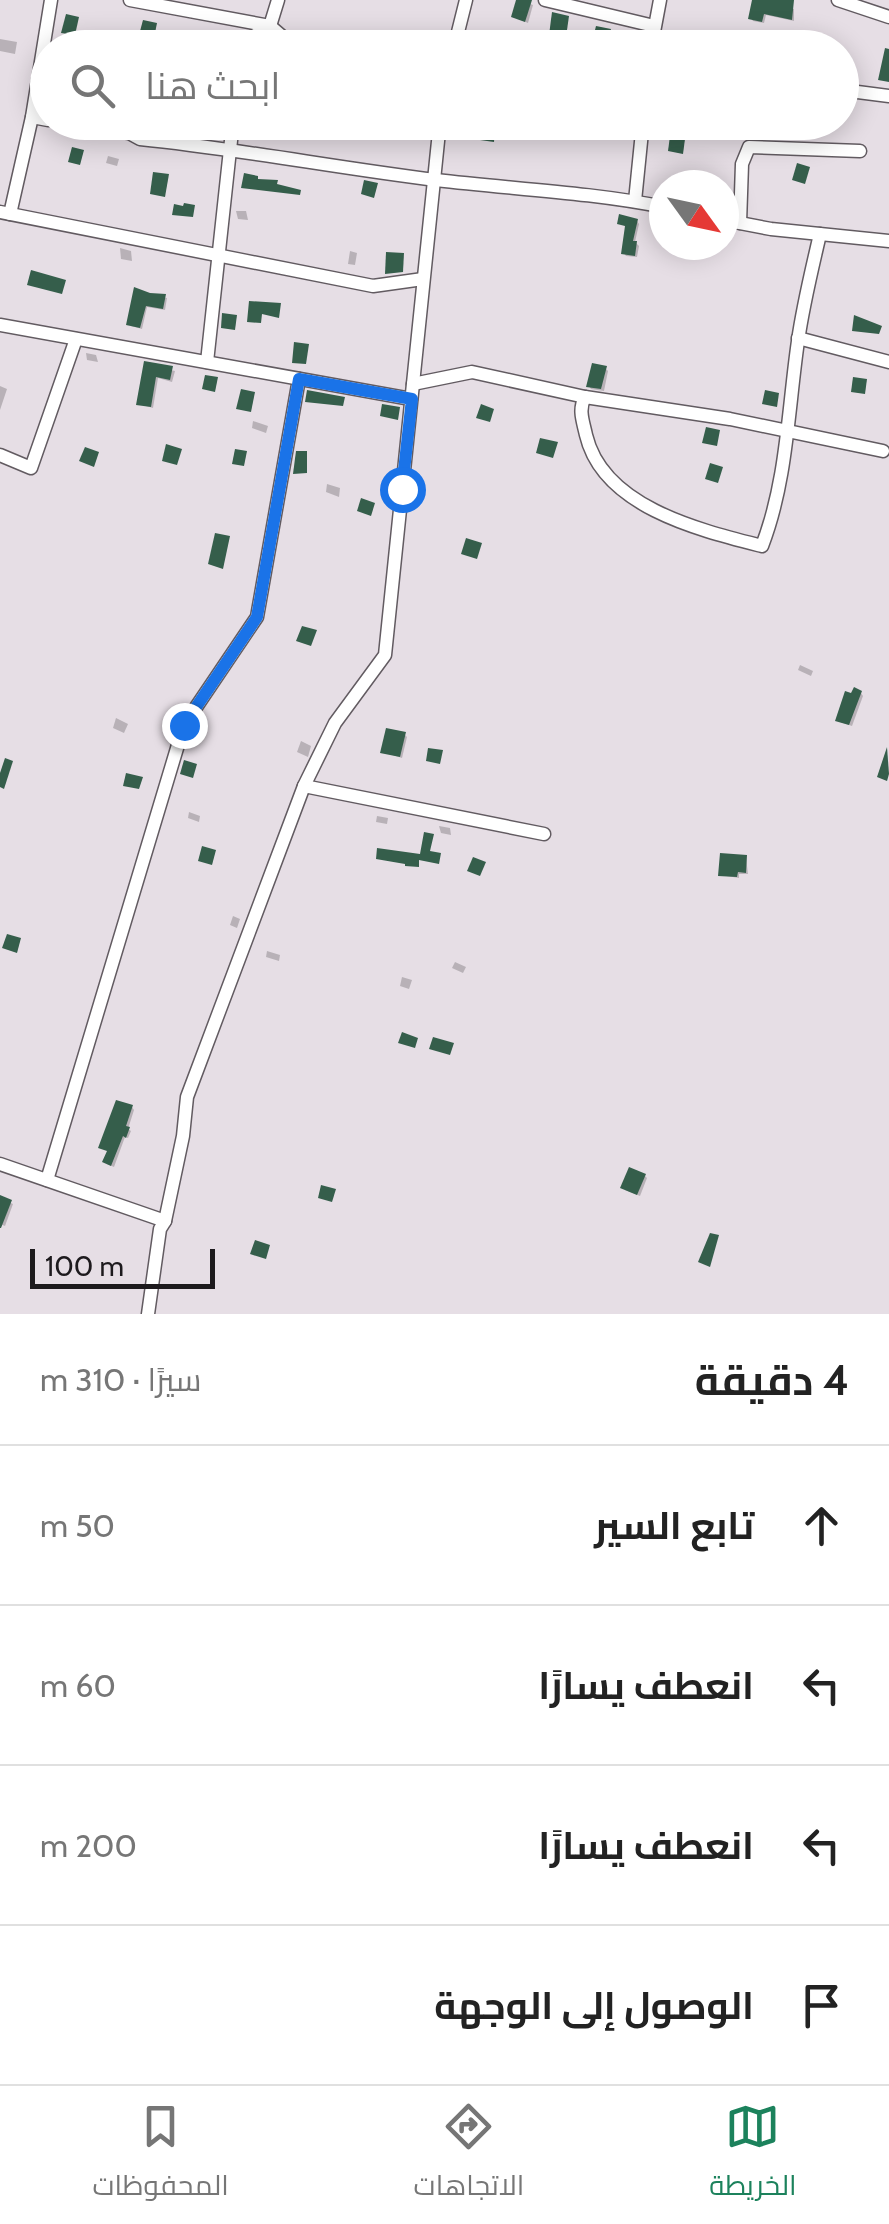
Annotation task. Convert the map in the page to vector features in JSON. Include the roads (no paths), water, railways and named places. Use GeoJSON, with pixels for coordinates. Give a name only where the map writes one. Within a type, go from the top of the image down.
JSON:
{"type":"FeatureCollection","features":[{"type":"Feature","properties":{"kind":"street"},"geometry":{"type":"LineString","coordinates":[[46,30],[51,0]]}},
{"type":"Feature","properties":{"kind":"street"},"geometry":{"type":"LineString","coordinates":[[130,0],[275,30]]}},
{"type":"Feature","properties":{"kind":"street"},"geometry":{"type":"LineString","coordinates":[[263,30],[270,26],[278,0]]}},
{"type":"Feature","properties":{"kind":"street"},"geometry":{"type":"LineString","coordinates":[[458,30],[466,0]]}},
{"type":"Feature","properties":{"kind":"street"},"geometry":{"type":"LineString","coordinates":[[545,0],[654,26]]}},
{"type":"Feature","properties":{"kind":"street"},"geometry":{"type":"LineString","coordinates":[[654,30],[660,0]]}},
{"type":"Feature","properties":{"kind":"street"},"geometry":{"type":"LineString","coordinates":[[838,0],[889,16]]}},
{"type":"Feature","properties":{"kind":"street"},"geometry":{"type":"LineString","coordinates":[[859,92],[889,96]]}},
{"type":"Feature","properties":{"kind":"street"},"geometry":{"type":"LineString","coordinates":[[30,124],[5,213],[373,286],[423,279]]}},
{"type":"Feature","properties":{"kind":"street"},"geometry":{"type":"LineString","coordinates":[[150,140],[230,148],[433,180],[649,204]]}},
{"type":"Feature","properties":{"kind":"street"},"geometry":{"type":"LineString","coordinates":[[207,362],[231,140]]}},
{"type":"Feature","properties":{"kind":"street"},"geometry":{"type":"LineString","coordinates":[[148,1314],[160,1229],[165,1221],[187,1097],[304,786],[336,723],[385,655],[438,140]]}},
{"type":"Feature","properties":{"kind":"street"},"geometry":{"type":"LineString","coordinates":[[635,201],[641,140]]}},
{"type":"Feature","properties":{"kind":"street"},"geometry":{"type":"LineString","coordinates":[[860,151],[749,147],[742,164],[740,223],[889,241]]}},
{"type":"Feature","properties":{"kind":"street"},"geometry":{"type":"LineString","coordinates":[[585,397],[580,407],[588,444],[615,487],[689,528],[762,546],[788,433],[798,338],[820,234]]}},
{"type":"Feature","properties":{"kind":"street"},"geometry":{"type":"LineString","coordinates":[[0,325],[412,399]]}},
{"type":"Feature","properties":{"kind":"street"},"geometry":{"type":"LineString","coordinates":[[798,338],[889,362]]}},
{"type":"Feature","properties":{"kind":"street"},"geometry":{"type":"LineString","coordinates":[[0,455],[30,468],[76,339]]}},
{"type":"Feature","properties":{"kind":"street"},"geometry":{"type":"LineString","coordinates":[[413,384],[472,372],[585,397],[730,419],[884,451]]}},
{"type":"Feature","properties":{"kind":"street"},"geometry":{"type":"LineString","coordinates":[[47,1180],[184,725],[257,617],[299,379]]}},
{"type":"Feature","properties":{"kind":"street"},"geometry":{"type":"LineString","coordinates":[[304,786],[544,834]]}},
{"type":"Feature","properties":{"kind":"street"},"geometry":{"type":"LineString","coordinates":[[0,1164],[165,1221]]}}]}
